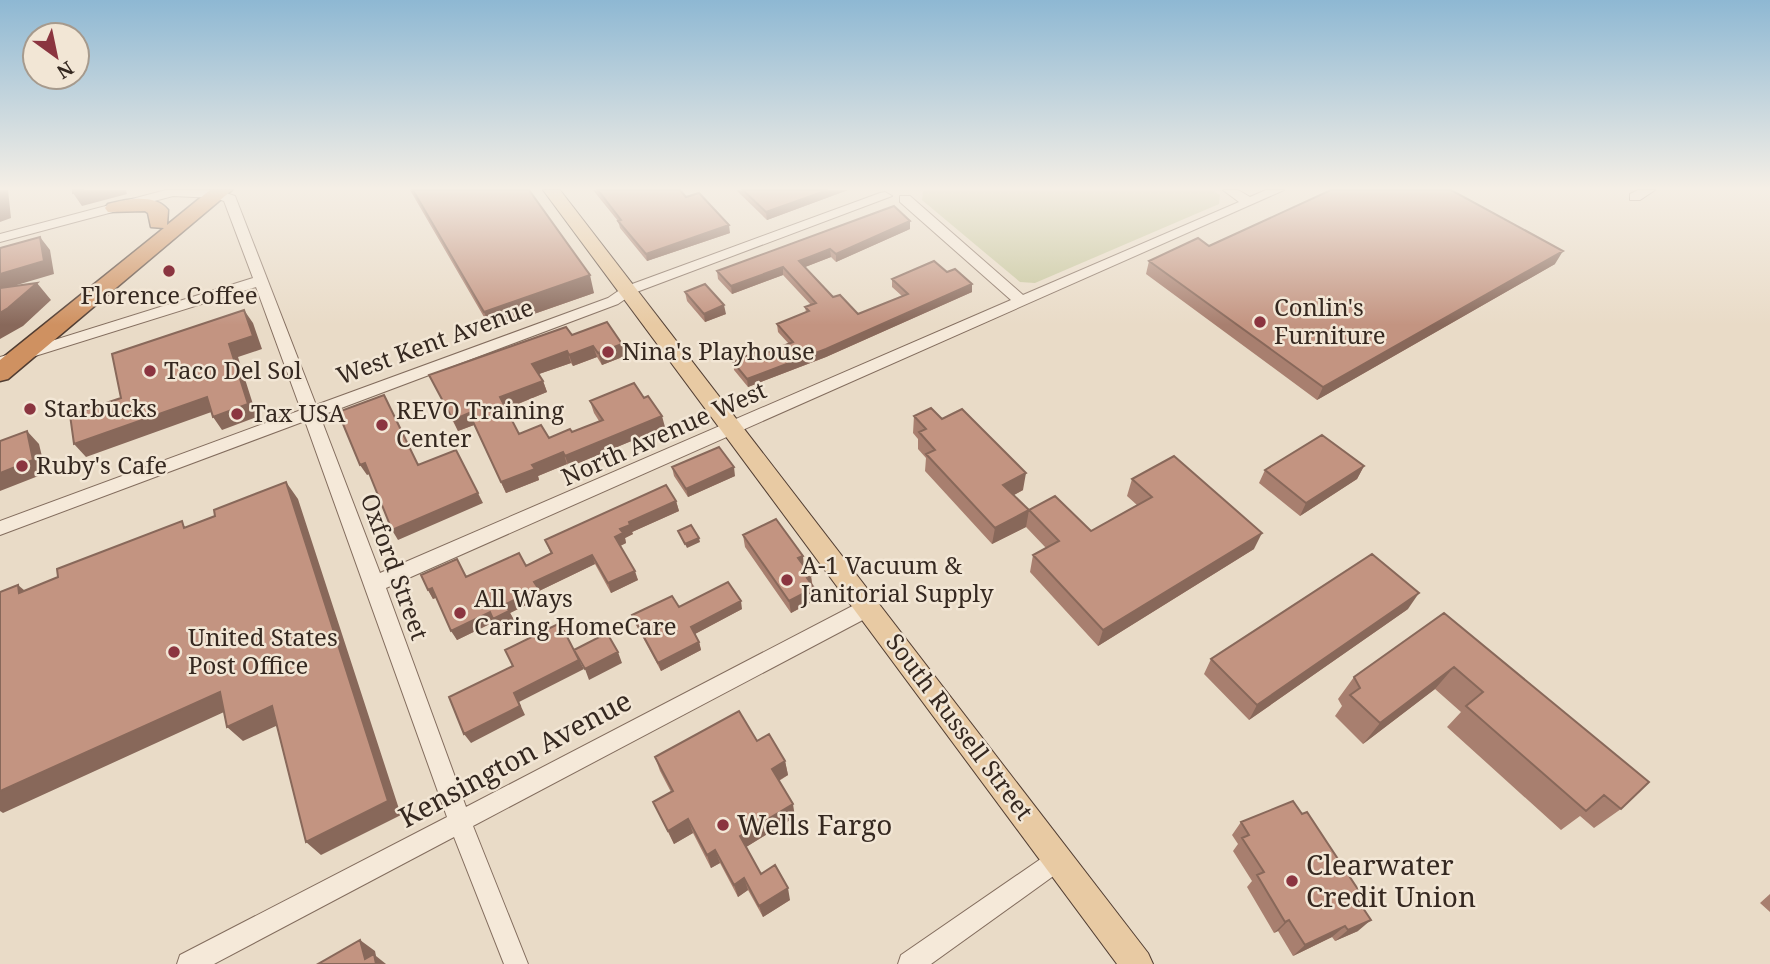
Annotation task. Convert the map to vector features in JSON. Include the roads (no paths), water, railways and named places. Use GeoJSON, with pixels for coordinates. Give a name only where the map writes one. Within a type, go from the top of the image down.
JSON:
{"type":"FeatureCollection","features":[{"type":"Feature","properties":{"kind":"highway"},"geometry":{"type":"LineString","coordinates":[[0,373],[7,357],[144,235]]}},
{"type":"Feature","properties":{"kind":"highway"},"geometry":{"type":"LineString","coordinates":[[7,357],[155,235]]}},
{"type":"Feature","properties":{"kind":"main road","name":"South Russell Street"},"geometry":{"type":"LineString","coordinates":[[586,235],[1137,964]]}},
{"type":"Feature","properties":{"kind":"street","name":"Oxford Street"},"geometry":{"type":"LineString","coordinates":[[244,235],[516,964]]}},
{"type":"Feature","properties":{"kind":"street","name":"West Kent Avenue"},"geometry":{"type":"LineString","coordinates":[[0,528],[613,301],[629,290],[773,235]]}},
{"type":"Feature","properties":{"kind":"street"},"geometry":{"type":"LineString","coordinates":[[952,235],[1021,302]]}},
{"type":"Feature","properties":{"kind":"street","name":"North Avenue West"},"geometry":{"type":"LineString","coordinates":[[375,584],[1174,235]]}},
{"type":"Feature","properties":{"kind":"street"},"geometry":{"type":"LineString","coordinates":[[7,357],[262,280]]}},
{"type":"Feature","properties":{"kind":"street","name":"Kensington Avenue"},"geometry":{"type":"LineString","coordinates":[[189,964],[869,607]]}},
{"type":"Feature","properties":{"kind":"street"},"geometry":{"type":"LineString","coordinates":[[910,964],[1058,859]]}},
{"type":"Feature","properties":{"kind":"place","name":"Florence Coffee"},"geometry":{"type":"Point","coordinates":[169,271]}},
{"type":"Feature","properties":{"kind":"place","name":"Conlin's Furniture"},"geometry":{"type":"Point","coordinates":[1260,322]}},
{"type":"Feature","properties":{"kind":"place","name":"Nina's Playhouse"},"geometry":{"type":"Point","coordinates":[608,352]}},
{"type":"Feature","properties":{"kind":"place","name":"Taco Del Sol"},"geometry":{"type":"Point","coordinates":[150,371]}},
{"type":"Feature","properties":{"kind":"place","name":"Starbucks"},"geometry":{"type":"Point","coordinates":[30,409]}},
{"type":"Feature","properties":{"kind":"place","name":"Tax USA"},"geometry":{"type":"Point","coordinates":[237,414]}},
{"type":"Feature","properties":{"kind":"place","name":"REVO Training Center"},"geometry":{"type":"Point","coordinates":[382,425]}},
{"type":"Feature","properties":{"kind":"place","name":"Ruby's Cafe"},"geometry":{"type":"Point","coordinates":[22,466]}},
{"type":"Feature","properties":{"kind":"place","name":"A-1 Vacuum & Janitorial Supply"},"geometry":{"type":"Point","coordinates":[787,580]}},
{"type":"Feature","properties":{"kind":"place","name":"All Ways Caring HomeCare"},"geometry":{"type":"Point","coordinates":[460,613]}},
{"type":"Feature","properties":{"kind":"place","name":"United States Post Office"},"geometry":{"type":"Point","coordinates":[174,652]}},
{"type":"Feature","properties":{"kind":"place","name":"Wells Fargo"},"geometry":{"type":"Point","coordinates":[723,825]}},
{"type":"Feature","properties":{"kind":"place","name":"Clearwater Credit Union"},"geometry":{"type":"Point","coordinates":[1292,881]}}]}
